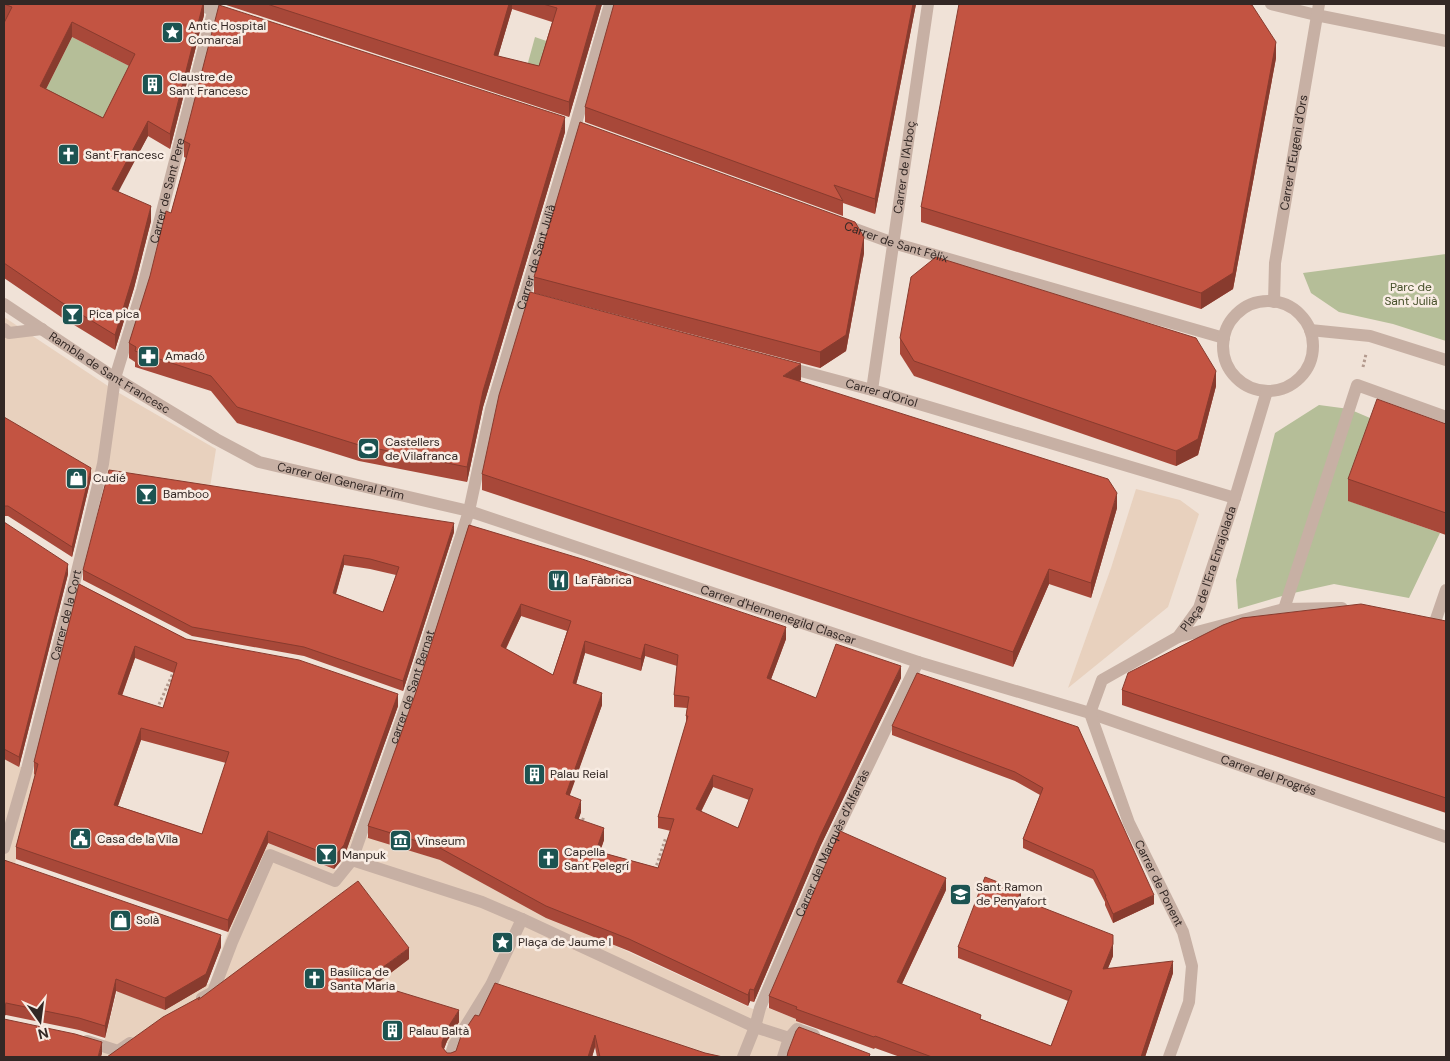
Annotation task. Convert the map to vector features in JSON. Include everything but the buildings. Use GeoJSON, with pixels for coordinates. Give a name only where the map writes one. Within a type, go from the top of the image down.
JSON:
{"type":"FeatureCollection","features":[{"type":"Feature","properties":{"kind":"street"},"geometry":{"type":"LineString","coordinates":[[196,4],[214,7],[241,19]]}},
{"type":"Feature","properties":{"kind":"street","name":"Carrer de Sant Julià"},"geometry":{"type":"LineString","coordinates":[[469,511],[491,409],[528,299],[610,4]]}},
{"type":"Feature","properties":{"kind":"street","name":"Carrer de l'Arboç"},"geometry":{"type":"LineString","coordinates":[[872,390],[928,4]]}},
{"type":"Feature","properties":{"kind":"street"},"geometry":{"type":"LineString","coordinates":[[1271,4],[1317,9],[1446,41]]}},
{"type":"Feature","properties":{"kind":"street","name":"Carrer de Sant Pere"},"geometry":{"type":"LineString","coordinates":[[115,378],[142,290],[214,7]]}},
{"type":"Feature","properties":{"kind":"street","name":"Carrer d'Eugeni d'Ors"},"geometry":{"type":"LineString","coordinates":[[1274,302],[1275,263],[1317,9]]}},
{"type":"Feature","properties":{"kind":"street","name":"Carrer de Sant Fèlix"},"geometry":{"type":"LineString","coordinates":[[828,219],[893,243],[1224,338]]}},
{"type":"Feature","properties":{"kind":"street"},"geometry":{"type":"LineString","coordinates":[[1260,302],[1274,302],[1289,306],[1302,316],[1310,330],[1313,350],[1307,370],[1293,384],[1280,390],[1267,391],[1252,388],[1238,380],[1228,368],[1224,353],[1224,338],[1228,325],[1237,314],[1248,307],[1260,302]]}},
{"type":"Feature","properties":{"kind":"street","name":"Rambla de Sant Francesc"},"geometry":{"type":"LineString","coordinates":[[4,304],[115,378],[216,439]]}},
{"type":"Feature","properties":{"kind":"street"},"geometry":{"type":"LineString","coordinates":[[4,329],[9,333],[42,329]]}},
{"type":"Feature","properties":{"kind":"street"},"geometry":{"type":"LineString","coordinates":[[1310,330],[1370,336],[1446,360]]}},
{"type":"Feature","properties":{"kind":"street","name":"Carrer d'Oriol"},"geometry":{"type":"LineString","coordinates":[[772,364],[872,390],[1235,498]]}},
{"type":"Feature","properties":{"kind":"street","name":"Carrer de la Cort"},"geometry":{"type":"LineString","coordinates":[[4,848],[78,586],[73,567],[103,464],[115,378]]}},
{"type":"Feature","properties":{"kind":"street"},"geometry":{"type":"LineString","coordinates":[[1284,609],[1358,385],[1446,417]]}},
{"type":"Feature","properties":{"kind":"street"},"geometry":{"type":"LineString","coordinates":[[1235,498],[1267,391]]}},
{"type":"Feature","properties":{"kind":"street","name":"Carrer del General Prim"},"geometry":{"type":"LineString","coordinates":[[216,439],[259,462],[469,511]]}},
{"type":"Feature","properties":{"kind":"street","name":"Plaça de l'Era Enrajolada"},"geometry":{"type":"LineString","coordinates":[[1090,713],[1102,680],[1178,637],[1199,608],[1235,498]]}},
{"type":"Feature","properties":{"kind":"street","name":"Carrer d'Hermenegild Clascar"},"geometry":{"type":"LineString","coordinates":[[469,511],[918,662],[1090,713]]}},
{"type":"Feature","properties":{"kind":"street","name":"carrer de Sant Bernat"},"geometry":{"type":"LineString","coordinates":[[232,942],[270,855],[335,881],[352,860],[404,699],[469,511]]}},
{"type":"Feature","properties":{"kind":"street"},"geometry":{"type":"LineString","coordinates":[[1436,622],[1446,590]]}},
{"type":"Feature","properties":{"kind":"street"},"geometry":{"type":"LineString","coordinates":[[1178,637],[1284,609],[1338,608],[1357,611]]}},
{"type":"Feature","properties":{"kind":"street","name":"Carrer del Marquès d'Alfarràs"},"geometry":{"type":"LineString","coordinates":[[743,1057],[755,1027],[760,1008],[827,851],[918,662]]}},
{"type":"Feature","properties":{"kind":"street","name":"Carrer del Progrés"},"geometry":{"type":"LineString","coordinates":[[1090,713],[1446,838]]}},
{"type":"Feature","properties":{"kind":"street","name":"Carrer de Ponent"},"geometry":{"type":"LineString","coordinates":[[1090,713],[1129,823],[1182,932],[1192,966],[1189,1002],[1169,1057]]}},
{"type":"Feature","properties":{"kind":"street"},"geometry":{"type":"LineString","coordinates":[[352,860],[482,902],[755,1027],[789,1038]]}},
{"type":"Feature","properties":{"kind":"street"},"geometry":{"type":"LineString","coordinates":[[452,1051],[496,986],[522,919]]}},
{"type":"Feature","properties":{"kind":"street"},"geometry":{"type":"LineString","coordinates":[[190,1005],[214,992],[232,942],[217,936]]}},
{"type":"Feature","properties":{"kind":"street"},"geometry":{"type":"LineString","coordinates":[[783,1057],[789,1038],[798,1029],[822,1038]]}},
{"type":"Feature","properties":{"kind":"street"},"geometry":{"type":"LineString","coordinates":[[77,1038],[118,1051],[138,1037]]}},
{"type":"Feature","properties":{"kind":"path"},"geometry":{"type":"LineString","coordinates":[[156,714],[173,673]]}},
{"type":"Feature","properties":{"kind":"path"},"geometry":{"type":"LineString","coordinates":[[581,826],[584,816]]}},
{"type":"Feature","properties":{"kind":"path"},"geometry":{"type":"LineString","coordinates":[[654,875],[666,837]]}},
{"type":"Feature","properties":{"kind":"green space"},"geometry":{"type":"Polygon","coordinates":[[[72,37],[135,69],[103,133],[40,101],[72,37]]]}},
{"type":"Feature","properties":{"kind":"green space"},"geometry":{"type":"Polygon","coordinates":[[[535,37],[552,43],[547,64],[518,99],[535,37]]]}},
{"type":"Feature","properties":{"kind":"green space","name":"Parc de Sant Julià"},"geometry":{"type":"Polygon","coordinates":[[[1446,254],[1446,341],[1393,324],[1339,312],[1311,293],[1303,273],[1446,254]]]}},
{"type":"Feature","properties":{"kind":"green space"},"geometry":{"type":"Polygon","coordinates":[[[1319,405],[1349,409],[1377,421],[1349,501],[1440,533],[1409,598],[1334,584],[1289,594],[1238,609],[1236,580],[1275,433],[1319,405]]]}},
{"type":"Feature","properties":{"kind":"shaded area"},"geometry":{"type":"Polygon","coordinates":[[[4,317],[114,390],[216,449],[209,494],[98,478],[84,474],[4,427],[4,317]]]}},
{"type":"Feature","properties":{"kind":"shaded area"},"geometry":{"type":"Polygon","coordinates":[[[1136,489],[1180,500],[1199,514],[1168,607],[1068,688],[1111,568],[1136,489]]]}},
{"type":"Feature","properties":{"kind":"shaded area"},"geometry":{"type":"Polygon","coordinates":[[[4,759],[38,773],[11,879],[4,878],[4,759]]]}},
{"type":"Feature","properties":{"kind":"shaded area","name":"Plaça de Jaume I"},"geometry":{"type":"Polygon","coordinates":[[[353,832],[440,860],[515,900],[753,1009],[768,1008],[804,1022],[797,1029],[789,1057],[689,1057],[496,994],[454,1045],[446,1043],[371,988],[408,959],[141,1057],[102,1057],[117,991],[163,1009],[210,983],[228,932],[268,843],[338,871],[353,832]]]}},
{"type":"Feature","properties":{"kind":"place","name":"Antic Hospital Comarcal"},"geometry":{"type":"Point","coordinates":[172,33]}},
{"type":"Feature","properties":{"kind":"place","name":"Claustre de Sant Francesc"},"geometry":{"type":"Point","coordinates":[153,84]}},
{"type":"Feature","properties":{"kind":"place","name":"Sant Francesc"},"geometry":{"type":"Point","coordinates":[69,155]}},
{"type":"Feature","properties":{"kind":"place","name":"Pica pica"},"geometry":{"type":"Point","coordinates":[73,314]}},
{"type":"Feature","properties":{"kind":"place","name":"Amadó"},"geometry":{"type":"Point","coordinates":[149,356]}},
{"type":"Feature","properties":{"kind":"place","name":"Castellers de Vilafranca"},"geometry":{"type":"Point","coordinates":[369,449]}},
{"type":"Feature","properties":{"kind":"place","name":"Cudié"},"geometry":{"type":"Point","coordinates":[77,478]}},
{"type":"Feature","properties":{"kind":"place","name":"Bamboo"},"geometry":{"type":"Point","coordinates":[147,494]}},
{"type":"Feature","properties":{"kind":"place","name":"La Fàbrica"},"geometry":{"type":"Point","coordinates":[559,580]}},
{"type":"Feature","properties":{"kind":"place","name":"Palau Reial"},"geometry":{"type":"Point","coordinates":[534,774]}},
{"type":"Feature","properties":{"kind":"place","name":"Casa de la Vila"},"geometry":{"type":"Point","coordinates":[81,839]}},
{"type":"Feature","properties":{"kind":"place","name":"Vinseum"},"geometry":{"type":"Point","coordinates":[401,841]}},
{"type":"Feature","properties":{"kind":"place","name":"Manpuk"},"geometry":{"type":"Point","coordinates":[326,855]}},
{"type":"Feature","properties":{"kind":"place","name":"Capella Sant Pelegrí"},"geometry":{"type":"Point","coordinates":[548,859]}},
{"type":"Feature","properties":{"kind":"place","name":"Sant Ramon de Penyafort"},"geometry":{"type":"Point","coordinates":[960,894]}},
{"type":"Feature","properties":{"kind":"place","name":"Solà"},"geometry":{"type":"Point","coordinates":[120,920]}},
{"type":"Feature","properties":{"kind":"place","name":"Plaça de Jaume I"},"geometry":{"type":"Point","coordinates":[502,942]}},
{"type":"Feature","properties":{"kind":"place","name":"Basílica de Santa Maria"},"geometry":{"type":"Point","coordinates":[314,979]}},
{"type":"Feature","properties":{"kind":"place","name":"Palau Baltà"},"geometry":{"type":"Point","coordinates":[393,1031]}}]}
